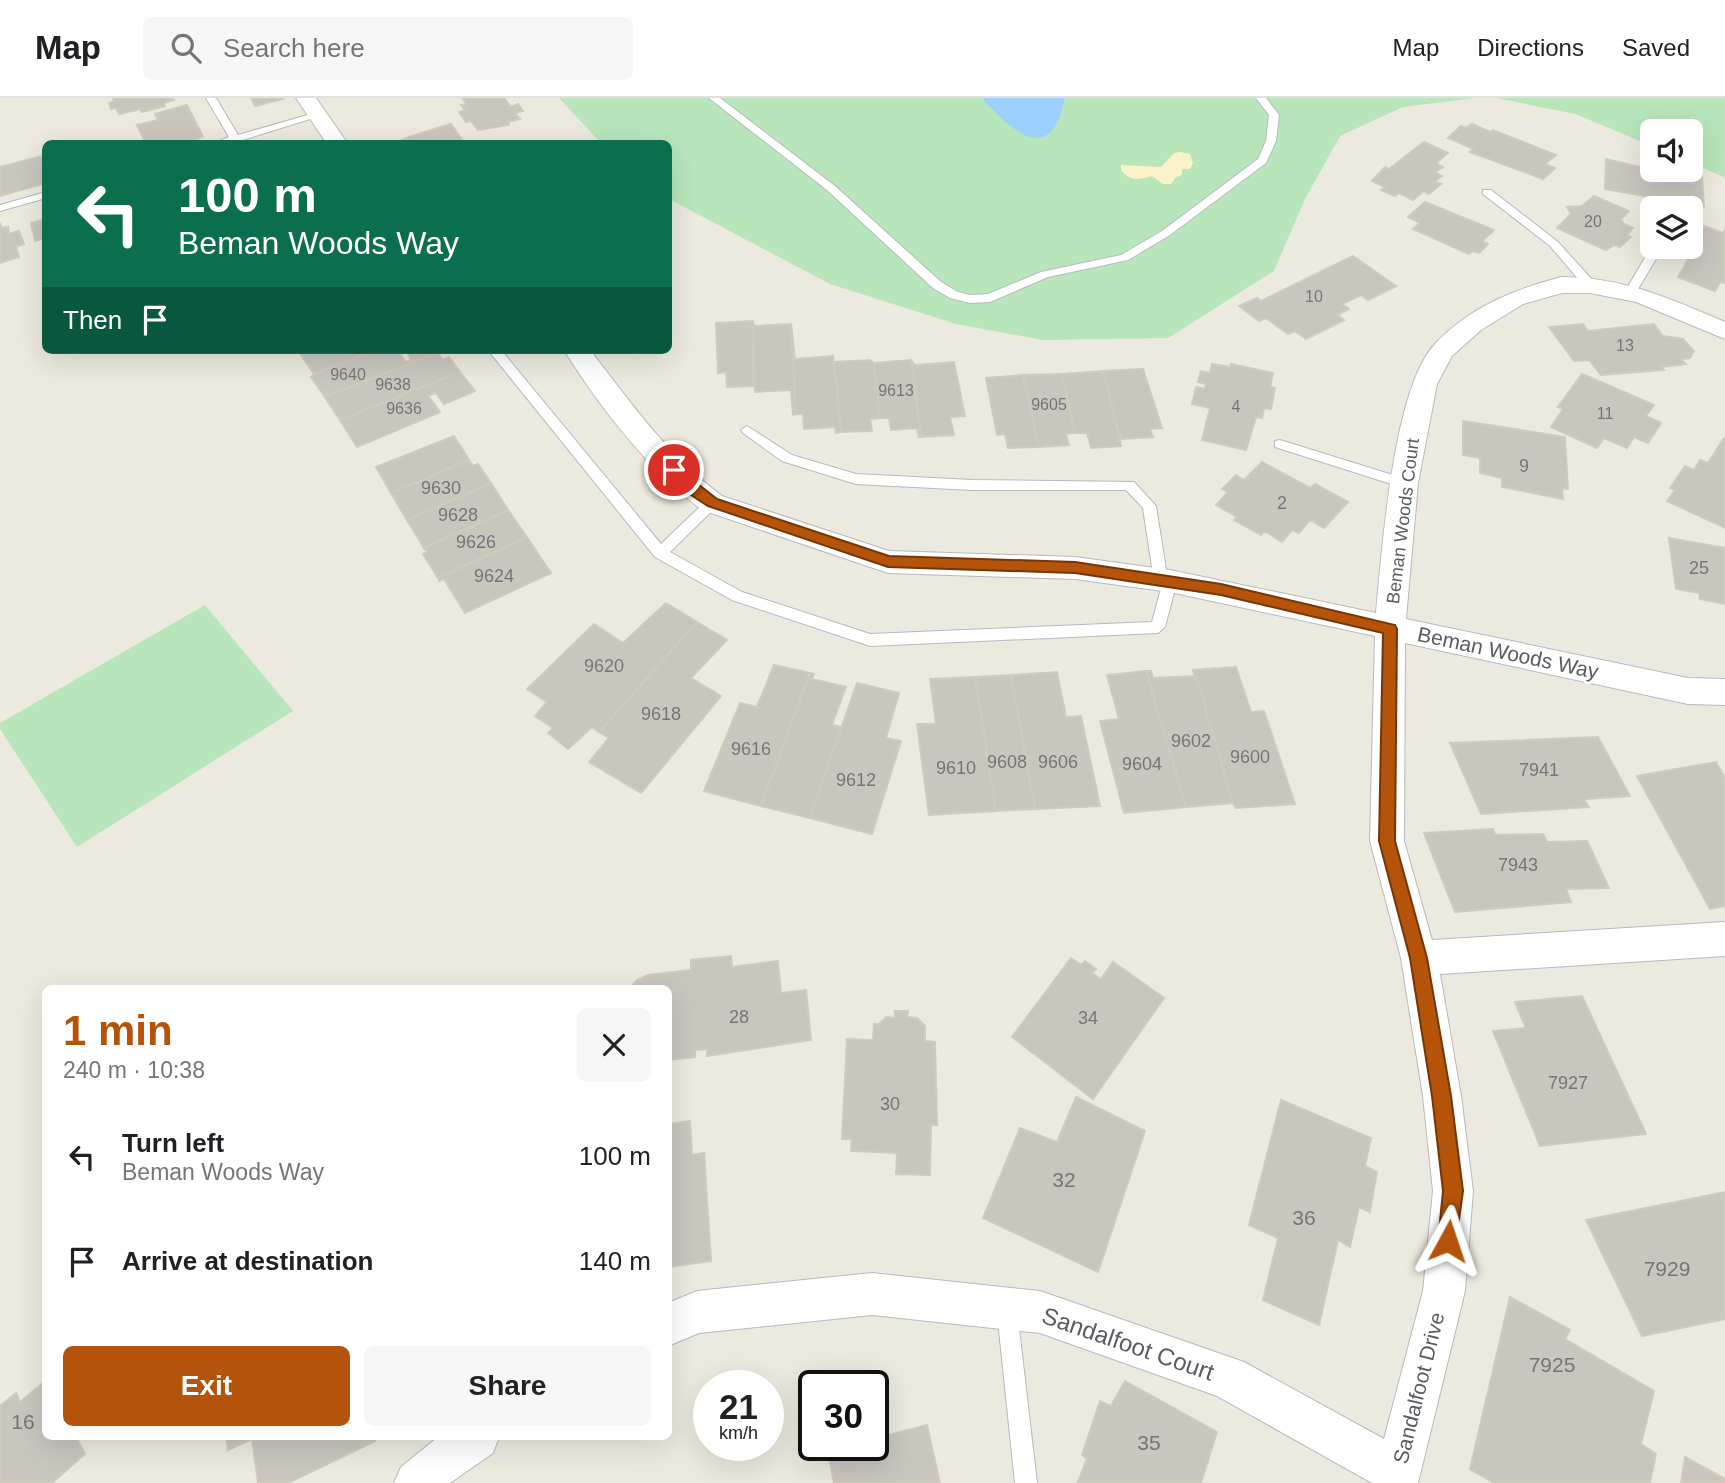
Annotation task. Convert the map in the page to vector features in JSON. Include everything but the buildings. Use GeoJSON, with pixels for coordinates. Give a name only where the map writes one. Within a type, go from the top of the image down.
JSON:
{"type":"FeatureCollection","features":[{"type":"Feature","properties":{"kind":"street"},"geometry":{"type":"LineString","coordinates":[[312,106],[335,140]]}},
{"type":"Feature","properties":{"kind":"street","name":"Beman Woods Court"},"geometry":{"type":"LineString","coordinates":[[1390,629],[1404,483],[1424,384],[1442,351],[1472,324],[1514,299],[1561,285],[1590,285],[1643,296],[1725,331]]}},
{"type":"Feature","properties":{"kind":"street","name":"Beman Woods Way"},"geometry":{"type":"LineString","coordinates":[[580,354],[655,450],[692,490],[712,503],[888,562],[1075,568],[1166,581],[1221,590],[1390,629],[1688,691],[1725,692]]}},
{"type":"Feature","properties":{"kind":"street","name":"Sandalfoot Drive"},"geometry":{"type":"LineString","coordinates":[[1390,629],[1387,841],[1419,958],[1442,1096],[1453,1191],[1444,1291],[1397,1478]]}},
{"type":"Feature","properties":{"kind":"street"},"geometry":{"type":"LineString","coordinates":[[1419,958],[1725,939]]}},
{"type":"Feature","properties":{"kind":"street","name":"Sandalfoot Court"},"geometry":{"type":"LineString","coordinates":[[672,1323],[697,1312],[872,1294],[1040,1312],[1228,1378],[1397,1478]]}},
{"type":"Feature","properties":{"kind":"street"},"geometry":{"type":"LineString","coordinates":[[416,1483],[436,1465],[473,1440]]}},
{"type":"Feature","properties":{"kind":"lane"},"geometry":{"type":"LineString","coordinates":[[211,98],[235,138]]}},
{"type":"Feature","properties":{"kind":"lane"},"geometry":{"type":"LineString","coordinates":[[714,98],[831,188],[937,285],[954,295],[970,299],[990,298],[1045,274],[1124,258],[1166,233],[1262,161],[1271,141],[1274,115],[1261,98]]}},
{"type":"Feature","properties":{"kind":"lane"},"geometry":{"type":"LineString","coordinates":[[229,140],[312,106]]}},
{"type":"Feature","properties":{"kind":"lane"},"geometry":{"type":"LineString","coordinates":[[1487,192],[1554,244],[1590,285]]}},
{"type":"Feature","properties":{"kind":"lane"},"geometry":{"type":"LineString","coordinates":[[0,208],[42,196]]}},
{"type":"Feature","properties":{"kind":"lane"},"geometry":{"type":"LineString","coordinates":[[1630,293],[1650,259]]}},
{"type":"Feature","properties":{"kind":"lane"},"geometry":{"type":"LineString","coordinates":[[497,354],[660,553],[737,596],[870,640],[1158,626],[1166,581],[1149,506],[1129,485],[972,485],[856,479],[787,458],[747,430]]}},
{"type":"Feature","properties":{"kind":"lane"},"geometry":{"type":"LineString","coordinates":[[1280,444],[1404,483]]}},
{"type":"Feature","properties":{"kind":"lane"},"geometry":{"type":"LineString","coordinates":[[660,553],[712,503]]}},
{"type":"Feature","properties":{"kind":"lane"},"geometry":{"type":"LineString","coordinates":[[1007,1308],[1026,1483]]}},
{"type":"Feature","properties":{"kind":"green space"},"geometry":{"type":"Polygon","coordinates":[[[559,98],[1475,98],[1403,107],[1340,136],[1305,199],[1274,271],[1168,338],[1043,340],[956,324],[830,284],[672,201],[672,140],[598,140],[559,98]]]}},
{"type":"Feature","properties":{"kind":"green space"},"geometry":{"type":"Polygon","coordinates":[[[1496,98],[1725,98],[1725,178],[1703,168],[1703,119],[1640,119],[1640,141],[1575,114],[1496,98]]]}},
{"type":"Feature","properties":{"kind":"green space"},"geometry":{"type":"Polygon","coordinates":[[[205,605],[293,711],[77,847],[0,729],[0,723],[205,605]]]}},
{"type":"Feature","properties":{"kind":"sand"},"geometry":{"type":"Polygon","coordinates":[[[1174,153],[1190,154],[1193,163],[1190,169],[1182,169],[1182,175],[1176,177],[1171,184],[1163,184],[1152,176],[1131,178],[1121,170],[1121,165],[1161,167],[1174,153]]]}},
{"type":"Feature","properties":{"kind":"water"},"geometry":{"type":"Polygon","coordinates":[[[982,98],[1065,98],[1050,132],[1040,138],[1018,131],[982,98]]]}},
{"type":"Feature","properties":{"kind":"route"},"geometry":{"type":"LineString","coordinates":[[674,470],[692,490],[712,503],[888,562],[1075,568],[1221,590],[1390,629],[1387,841],[1419,958],[1442,1096],[1453,1191],[1448,1241]]}}]}
